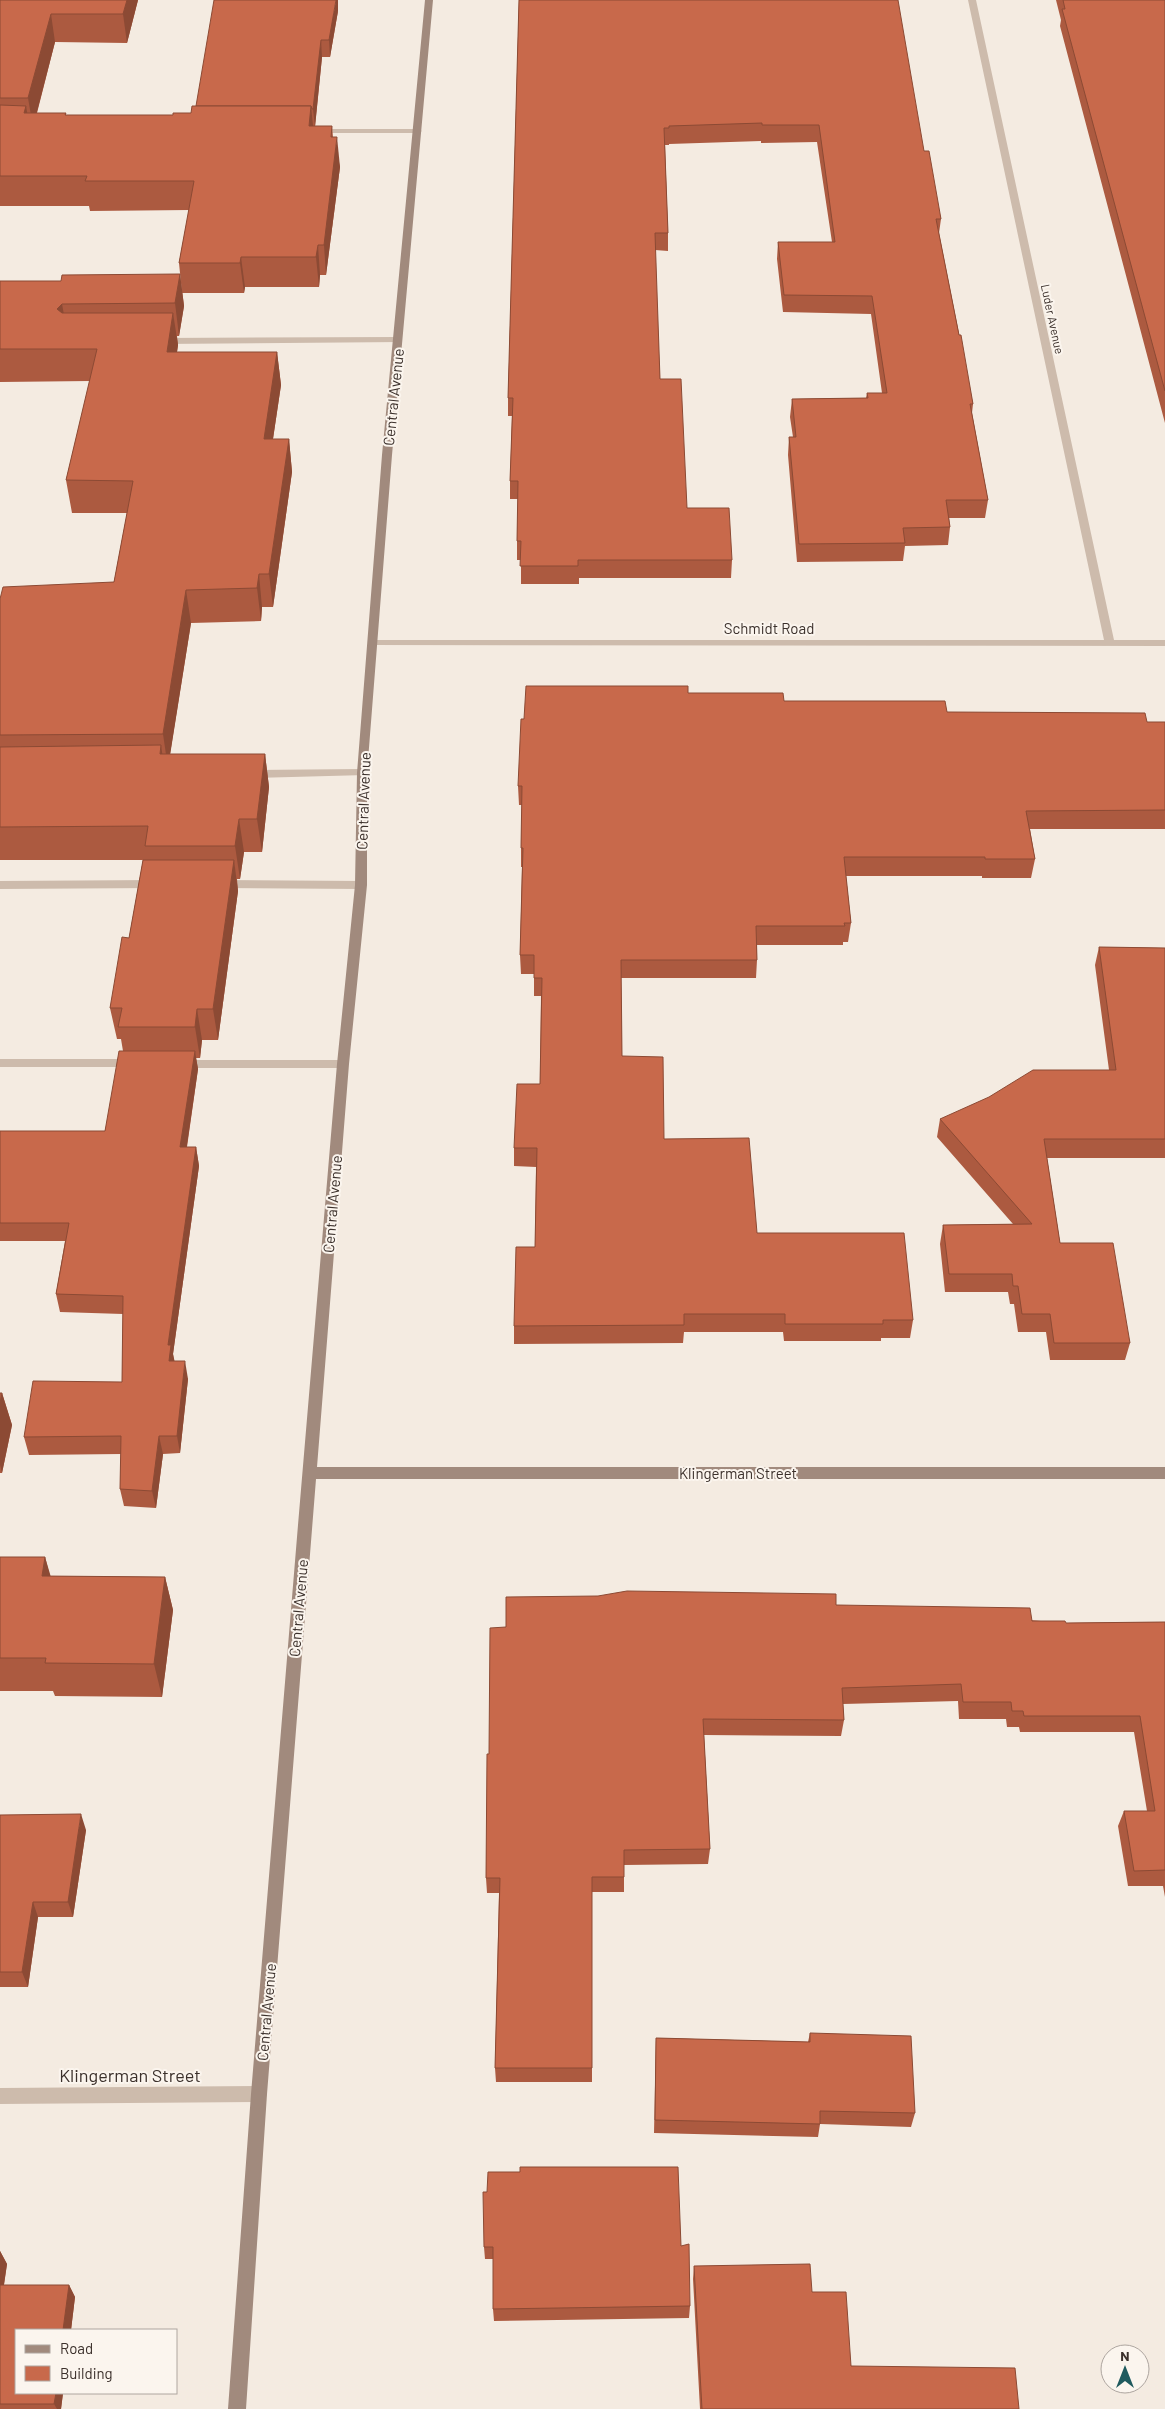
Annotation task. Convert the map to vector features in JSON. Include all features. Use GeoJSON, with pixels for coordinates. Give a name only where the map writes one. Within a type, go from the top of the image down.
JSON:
{"type":"FeatureCollection","features":[{"type":"Feature","properties":{"kind":"street","name":"Central Avenue"},"geometry":{"type":"LineString","coordinates":[[237,2409],[259,2094],[343,1064],[361,885],[362,772],[374,643],[386,455],[399,340],[429,0]]}},
{"type":"Feature","properties":{"kind":"street","name":"Luder Avenue"},"geometry":{"type":"LineString","coordinates":[[972,0],[1110,643]]}},
{"type":"Feature","properties":{"kind":"street"},"geometry":{"type":"LineString","coordinates":[[308,131],[418,131]]}},
{"type":"Feature","properties":{"kind":"street"},"geometry":{"type":"LineString","coordinates":[[147,341],[399,340]]}},
{"type":"Feature","properties":{"kind":"street","name":"Schmidt Road"},"geometry":{"type":"LineString","coordinates":[[374,643],[1165,643]]}},
{"type":"Feature","properties":{"kind":"street"},"geometry":{"type":"LineString","coordinates":[[238,774],[362,772]]}},
{"type":"Feature","properties":{"kind":"street"},"geometry":{"type":"LineString","coordinates":[[0,885],[167,884]]}},
{"type":"Feature","properties":{"kind":"street"},"geometry":{"type":"LineString","coordinates":[[206,884],[361,885]]}},
{"type":"Feature","properties":{"kind":"street"},"geometry":{"type":"LineString","coordinates":[[0,1063],[147,1064]]}},
{"type":"Feature","properties":{"kind":"street"},"geometry":{"type":"LineString","coordinates":[[167,1064],[343,1064]]}},
{"type":"Feature","properties":{"kind":"street","name":"Klingerman Street"},"geometry":{"type":"LineString","coordinates":[[310,1473],[1165,1473]]}},
{"type":"Feature","properties":{"kind":"street","name":"Klingerman Street"},"geometry":{"type":"LineString","coordinates":[[0,2096],[259,2094]]}},
{"type":"Feature","properties":{"kind":"building"},"geometry":{"type":"Polygon","coordinates":[[[0,0],[127,0],[123,14],[51,14],[28,98],[0,98],[0,0]]]}},
{"type":"Feature","properties":{"kind":"building"},"geometry":{"type":"Polygon","coordinates":[[[214,0],[336,0],[329,40],[321,40],[313,109],[311,106],[196,106],[214,0]]]}},
{"type":"Feature","properties":{"kind":"building"},"geometry":{"type":"Polygon","coordinates":[[[519,0],[898,0],[924,151],[929,151],[941,219],[936,219],[959,335],[961,335],[973,404],[970,404],[988,500],[946,500],[950,527],[903,528],[905,543],[799,544],[789,437],[796,437],[792,399],[868,398],[867,393],[887,393],[872,296],[784,295],[778,242],[835,242],[819,125],[762,125],[762,123],[669,126],[669,128],[664,128],[668,233],[655,233],[660,379],[681,379],[687,508],[729,508],[732,560],[578,560],[578,566],[520,566],[521,541],[517,541],[518,481],[510,481],[513,398],[508,398],[519,0]]]}},
{"type":"Feature","properties":{"kind":"building"},"geometry":{"type":"Polygon","coordinates":[[[1063,0],[1165,0],[1165,391],[1062,9],[1065,9],[1063,0]]]}},
{"type":"Feature","properties":{"kind":"building"},"geometry":{"type":"Polygon","coordinates":[[[0,105],[26,106],[24,113],[66,113],[65,115],[173,115],[173,113],[191,113],[192,106],[311,106],[309,126],[332,126],[331,137],[337,137],[324,245],[318,245],[316,257],[241,257],[240,263],[179,263],[194,181],[85,181],[87,176],[0,176],[0,105]]]}},
{"type":"Feature","properties":{"kind":"building"},"geometry":{"type":"Polygon","coordinates":[[[180,274],[175,303],[62,304],[57,309],[62,313],[173,313],[167,352],[277,352],[264,439],[289,439],[269,574],[259,574],[257,588],[186,590],[163,734],[0,735],[0,599],[3,587],[114,582],[133,481],[66,480],[97,349],[0,349],[0,281],[61,281],[62,275],[180,274]]]}},
{"type":"Feature","properties":{"kind":"building"},"geometry":{"type":"Polygon","coordinates":[[[526,686],[688,686],[688,693],[783,693],[784,701],[945,701],[947,712],[1145,713],[1147,722],[1165,722],[1165,810],[1026,811],[1035,859],[844,857],[851,923],[844,923],[845,926],[756,926],[757,960],[621,960],[622,1056],[663,1057],[664,1139],[749,1138],[757,1233],[904,1233],[913,1320],[883,1320],[883,1324],[785,1324],[785,1314],[684,1314],[684,1325],[514,1326],[516,1247],[535,1247],[537,1148],[514,1148],[517,1084],[540,1084],[542,978],[534,978],[534,955],[520,955],[523,848],[521,848],[522,786],[518,786],[521,719],[524,719],[526,686]]]}},
{"type":"Feature","properties":{"kind":"building"},"geometry":{"type":"Polygon","coordinates":[[[161,745],[160,754],[265,754],[257,819],[239,819],[235,846],[145,846],[148,826],[0,827],[0,747],[161,745]]]}},
{"type":"Feature","properties":{"kind":"building"},"geometry":{"type":"Polygon","coordinates":[[[143,860],[234,860],[213,1009],[197,1009],[195,1027],[118,1027],[122,1008],[110,1008],[122,937],[129,938],[143,860]]]}},
{"type":"Feature","properties":{"kind":"building"},"geometry":{"type":"Polygon","coordinates":[[[1099,947],[1165,948],[1165,1139],[1044,1139],[1060,1243],[1113,1243],[1130,1343],[1054,1343],[1050,1314],[1022,1314],[1018,1286],[1013,1286],[1012,1274],[949,1274],[943,1225],[1032,1224],[940,1119],[989,1097],[1033,1070],[1116,1070],[1099,947]]]}},
{"type":"Feature","properties":{"kind":"building"},"geometry":{"type":"Polygon","coordinates":[[[119,1051],[195,1051],[180,1147],[196,1147],[168,1345],[171,1345],[169,1361],[185,1361],[177,1436],[159,1436],[152,1491],[120,1489],[121,1436],[24,1437],[33,1381],[122,1382],[123,1296],[56,1294],[69,1223],[0,1223],[0,1131],[105,1131],[119,1051]]]}},
{"type":"Feature","properties":{"kind":"building"},"geometry":{"type":"Polygon","coordinates":[[[0,1557],[45,1557],[42,1576],[165,1577],[154,1664],[45,1663],[46,1658],[0,1658],[0,1557]]]}},
{"type":"Feature","properties":{"kind":"building"},"geometry":{"type":"Polygon","coordinates":[[[627,1591],[836,1594],[836,1605],[1030,1608],[1032,1621],[1065,1621],[1066,1623],[1165,1622],[1165,1870],[1134,1871],[1124,1811],[1155,1811],[1140,1716],[1024,1716],[1023,1711],[1012,1711],[1011,1702],[963,1702],[961,1684],[842,1688],[844,1720],[703,1719],[710,1849],[624,1850],[624,1877],[592,1877],[592,2068],[495,2068],[500,1878],[486,1878],[490,1628],[506,1627],[506,1597],[598,1596],[627,1591]]]}},
{"type":"Feature","properties":{"kind":"building"},"geometry":{"type":"Polygon","coordinates":[[[81,1814],[68,1902],[33,1902],[22,1972],[0,1972],[0,1815],[81,1814]]]}},
{"type":"Feature","properties":{"kind":"building"},"geometry":{"type":"Polygon","coordinates":[[[810,2033],[911,2036],[915,2113],[820,2111],[820,2124],[655,2120],[656,2038],[810,2042],[810,2033]]]}},
{"type":"Feature","properties":{"kind":"building"},"geometry":{"type":"Polygon","coordinates":[[[520,2167],[678,2167],[681,2246],[689,2244],[690,2306],[493,2309],[493,2247],[484,2247],[483,2192],[487,2192],[488,2172],[520,2172],[520,2167]]]}},
{"type":"Feature","properties":{"kind":"building"},"geometry":{"type":"Polygon","coordinates":[[[810,2264],[812,2292],[846,2292],[851,2366],[1015,2368],[1019,2409],[702,2409],[694,2266],[810,2264]]]}},
{"type":"Feature","properties":{"kind":"building"},"geometry":{"type":"Polygon","coordinates":[[[0,2285],[69,2285],[63,2329],[15,2329],[15,2394],[56,2394],[54,2404],[0,2404],[0,2285]]]}}]}
